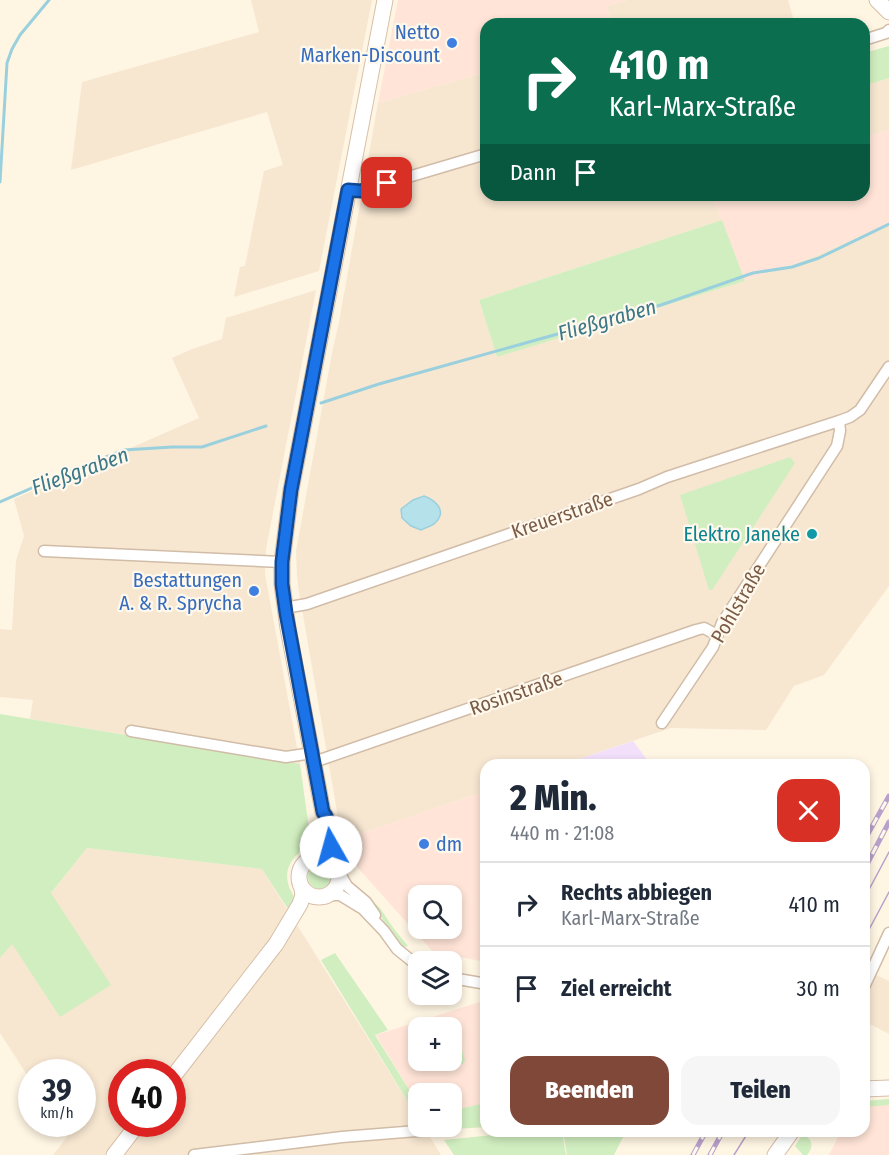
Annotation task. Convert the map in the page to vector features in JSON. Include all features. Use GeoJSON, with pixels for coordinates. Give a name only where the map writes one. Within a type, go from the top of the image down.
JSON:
{"type":"FeatureCollection","features":[{"type":"Feature","properties":{"kind":"street"},"geometry":{"type":"LineString","coordinates":[[384,931],[366,902],[347,886],[332,857],[330,829],[323,812],[285,608],[282,562],[291,490],[385,0]]}},
{"type":"Feature","properties":{"kind":"street"},"geometry":{"type":"LineString","coordinates":[[877,0],[889,12]]}},
{"type":"Feature","properties":{"kind":"street"},"geometry":{"type":"LineString","coordinates":[[870,38],[889,30]]}},
{"type":"Feature","properties":{"kind":"street"},"geometry":{"type":"LineString","coordinates":[[348,190],[361,191],[480,156]]}},
{"type":"Feature","properties":{"kind":"street"},"geometry":{"type":"LineString","coordinates":[[839,421],[860,411],[889,367]]}},
{"type":"Feature","properties":{"kind":"street","name":"Kreuerstraße"},"geometry":{"type":"LineString","coordinates":[[285,608],[307,604],[639,489],[667,477],[839,421]]}},
{"type":"Feature","properties":{"kind":"street","name":"Pohlstraße"},"geometry":{"type":"LineString","coordinates":[[662,723],[713,647],[726,617],[837,446],[839,421]]}},
{"type":"Feature","properties":{"kind":"street"},"geometry":{"type":"LineString","coordinates":[[44,551],[282,562]]}},
{"type":"Feature","properties":{"kind":"street","name":"Rosinstraße"},"geometry":{"type":"LineString","coordinates":[[131,731],[286,757],[313,758],[696,630],[704,628],[717,634]]}},
{"type":"Feature","properties":{"kind":"street"},"geometry":{"type":"LineString","coordinates":[[186,1060],[276,945],[300,904],[303,895],[299,882],[300,870],[320,847],[323,812]]}},
{"type":"Feature","properties":{"kind":"street"},"geometry":{"type":"LineString","coordinates":[[276,945],[292,931],[312,904],[338,886],[340,879],[337,868],[331,860],[324,857],[312,858]]}},
{"type":"Feature","properties":{"kind":"street"},"geometry":{"type":"LineString","coordinates":[[302,889],[311,896],[340,895],[357,905],[371,916],[397,949],[408,958]]}},
{"type":"Feature","properties":{"kind":"street"},"geometry":{"type":"LineString","coordinates":[[870,974],[889,933]]}},
{"type":"Feature","properties":{"kind":"street"},"geometry":{"type":"LineString","coordinates":[[462,980],[480,983]]}},
{"type":"Feature","properties":{"kind":"street"},"geometry":{"type":"LineString","coordinates":[[870,1089],[889,1088]]}},
{"type":"Feature","properties":{"kind":"street"},"geometry":{"type":"LineString","coordinates":[[194,1155],[408,1132]]}},
{"type":"Feature","properties":{"kind":"street"},"geometry":{"type":"LineString","coordinates":[[116,1154],[128,1137]]}},
{"type":"Feature","properties":{"kind":"street"},"geometry":{"type":"LineString","coordinates":[[775,1155],[788,1137]]}},
{"type":"Feature","properties":{"kind":"shaded area"},"geometry":{"type":"Polygon","coordinates":[[[251,0],[372,0],[319,271],[234,297],[240,267],[245,266],[264,171],[283,165],[267,112],[71,170],[82,82],[259,32],[251,0]]]}},
{"type":"Feature","properties":{"kind":"shaded area"},"geometry":{"type":"Polygon","coordinates":[[[398,0],[627,0],[607,6],[610,18],[480,18],[480,74],[378,103],[398,0]]]}},
{"type":"Feature","properties":{"kind":"shaded area"},"geometry":{"type":"Polygon","coordinates":[[[627,0],[788,0],[793,18],[610,18],[607,6],[627,0]]]}},
{"type":"Feature","properties":{"kind":"shaded area"},"geometry":{"type":"Polygon","coordinates":[[[480,74],[480,201],[714,201],[722,220],[479,300],[497,357],[745,281],[799,262],[889,224],[889,586],[824,675],[794,686],[766,730],[671,728],[579,759],[480,759],[480,793],[342,840],[299,592],[296,551],[378,103],[480,74]]]}},
{"type":"Feature","properties":{"kind":"shaded area"},"geometry":{"type":"Polygon","coordinates":[[[889,78],[889,130],[870,135],[870,84],[889,78]]]}},
{"type":"Feature","properties":{"kind":"shaded area"},"geometry":{"type":"Polygon","coordinates":[[[889,130],[889,224],[799,262],[745,281],[714,201],[870,201],[870,135],[889,130]]]}},
{"type":"Feature","properties":{"kind":"shaded area"},"geometry":{"type":"Polygon","coordinates":[[[316,290],[266,549],[265,574],[300,764],[30,719],[33,700],[0,697],[0,629],[12,630],[16,560],[24,536],[14,499],[199,418],[172,358],[222,339],[226,318],[316,290]]]}},
{"type":"Feature","properties":{"kind":"shaded area"},"geometry":{"type":"Polygon","coordinates":[[[633,741],[646,759],[579,759],[633,741]]]}},
{"type":"Feature","properties":{"kind":"shaded area"},"geometry":{"type":"Polygon","coordinates":[[[480,793],[480,961],[462,957],[462,951],[432,951],[421,939],[462,939],[462,885],[408,885],[408,924],[358,868],[342,840],[480,793]]]}},
{"type":"Feature","properties":{"kind":"shaded area"},"geometry":{"type":"Polygon","coordinates":[[[87,848],[262,869],[408,1102],[408,1137],[430,1137],[441,1155],[53,1155],[67,1137],[96,1137],[96,1059],[18,1059],[18,1061],[0,1033],[0,958],[87,848]]]}},
{"type":"Feature","properties":{"kind":"shaded area"},"geometry":{"type":"Polygon","coordinates":[[[876,975],[889,981],[889,1034],[870,1024],[870,988],[876,975]]]}},
{"type":"Feature","properties":{"kind":"shaded area"},"geometry":{"type":"Polygon","coordinates":[[[480,1002],[480,1118],[462,1120],[462,1083],[408,1083],[408,1088],[376,1035],[408,1025],[408,1071],[462,1071],[462,1017],[433,1017],[480,1002]]]}},
{"type":"Feature","properties":{"kind":"shaded area"},"geometry":{"type":"Polygon","coordinates":[[[889,1103],[889,1155],[829,1155],[838,1137],[870,1137],[870,1105],[889,1103]]]}},
{"type":"Feature","properties":{"kind":"green space"},"geometry":{"type":"Polygon","coordinates":[[[889,46],[889,78],[870,84],[870,51],[889,46]]]}},
{"type":"Feature","properties":{"kind":"green space"},"geometry":{"type":"Polygon","coordinates":[[[722,220],[745,281],[497,357],[479,300],[722,220]]]}},
{"type":"Feature","properties":{"kind":"green space"},"geometry":{"type":"Polygon","coordinates":[[[790,457],[795,463],[712,590],[709,590],[680,495],[790,457]]]}},
{"type":"Feature","properties":{"kind":"green space"},"geometry":{"type":"Polygon","coordinates":[[[0,714],[300,764],[311,843],[292,861],[287,873],[294,902],[288,909],[262,869],[87,848],[51,893],[111,985],[60,1017],[12,944],[0,958],[0,714]]]}},
{"type":"Feature","properties":{"kind":"green space"},"geometry":{"type":"Polygon","coordinates":[[[312,848],[314,849],[296,871],[298,890],[296,895],[293,888],[292,868],[299,857],[312,848]]]}},
{"type":"Feature","properties":{"kind":"green space"},"geometry":{"type":"Polygon","coordinates":[[[320,865],[329,868],[332,877],[329,886],[320,889],[311,886],[308,877],[311,868],[320,865]]]}},
{"type":"Feature","properties":{"kind":"green space"},"geometry":{"type":"Polygon","coordinates":[[[368,897],[380,908],[408,946],[404,947],[396,940],[368,897]]]}},
{"type":"Feature","properties":{"kind":"green space"},"geometry":{"type":"Polygon","coordinates":[[[335,953],[388,1030],[375,1035],[408,1088],[408,1102],[321,960],[335,953]]]}},
{"type":"Feature","properties":{"kind":"green space"},"geometry":{"type":"Polygon","coordinates":[[[462,1050],[465,1060],[462,1064],[462,1050]]]}},
{"type":"Feature","properties":{"kind":"green space"},"geometry":{"type":"Polygon","coordinates":[[[889,1099],[889,1105],[870,1107],[870,1101],[889,1099]]]}},
{"type":"Feature","properties":{"kind":"green space"},"geometry":{"type":"Polygon","coordinates":[[[480,1104],[480,1127],[462,1129],[462,1108],[480,1104]]]}},
{"type":"Feature","properties":{"kind":"green space"},"geometry":{"type":"Polygon","coordinates":[[[480,1136],[563,1137],[566,1155],[454,1155],[444,1140],[480,1136]]]}},
{"type":"Feature","properties":{"kind":"green space"},"geometry":{"type":"Polygon","coordinates":[[[564,1137],[623,1137],[614,1155],[567,1155],[564,1137]]]}},
{"type":"Feature","properties":{"kind":"green space"},"geometry":{"type":"Polygon","coordinates":[[[801,1137],[806,1137],[811,1143],[811,1149],[807,1155],[803,1155],[795,1146],[801,1137]]]}},
{"type":"Feature","properties":{"kind":"water"},"geometry":{"type":"Polygon","coordinates":[[[424,496],[439,506],[440,514],[434,524],[421,530],[411,526],[402,518],[401,509],[413,500],[424,496]]]}},
{"type":"Feature","properties":{"kind":"waterway"},"geometry":{"type":"LineString","coordinates":[[0,182],[7,63],[20,35],[49,0]]}},
{"type":"Feature","properties":{"kind":"waterway","name":"Fließgraben"},"geometry":{"type":"LineString","coordinates":[[321,403],[379,384],[661,305],[753,273],[792,267],[819,258],[889,224]]}},
{"type":"Feature","properties":{"kind":"waterway","name":"Fließgraben"},"geometry":{"type":"LineString","coordinates":[[0,502],[124,450],[202,447],[266,426]]}},
{"type":"Feature","properties":{"kind":"tram line"},"geometry":{"type":"LineString","coordinates":[[870,888],[889,852]]}},
{"type":"Feature","properties":{"kind":"tram line"},"geometry":{"type":"LineString","coordinates":[[870,928],[889,892]]}},
{"type":"Feature","properties":{"kind":"tram line"},"geometry":{"type":"LineString","coordinates":[[734,1155],[745,1137]]}},
{"type":"Feature","properties":{"kind":"railway"},"geometry":{"type":"LineString","coordinates":[[870,830],[889,796]]}},
{"type":"Feature","properties":{"kind":"railway"},"geometry":{"type":"LineString","coordinates":[[870,858],[889,822]]}},
{"type":"Feature","properties":{"kind":"railway"},"geometry":{"type":"LineString","coordinates":[[693,1155],[703,1137]]}},
{"type":"Feature","properties":{"kind":"railway"},"geometry":{"type":"LineString","coordinates":[[710,1155],[720,1137]]}},
{"type":"Feature","properties":{"kind":"place","name":"Netto Marken-Discount"},"geometry":{"type":"Point","coordinates":[452,43]}},
{"type":"Feature","properties":{"kind":"place","name":"Elektro Janeke"},"geometry":{"type":"Point","coordinates":[812,534]}},
{"type":"Feature","properties":{"kind":"place","name":"Bestattungen A. & R. Sprycha"},"geometry":{"type":"Point","coordinates":[254,591]}},
{"type":"Feature","properties":{"kind":"place","name":"dm"},"geometry":{"type":"Point","coordinates":[424,844]}},
{"type":"Feature","properties":{"kind":"route"},"geometry":{"type":"LineString","coordinates":[[331,847],[330,829],[323,812],[288,628],[282,584],[282,562],[291,490],[348,190],[361,191],[387,183]]}}]}
